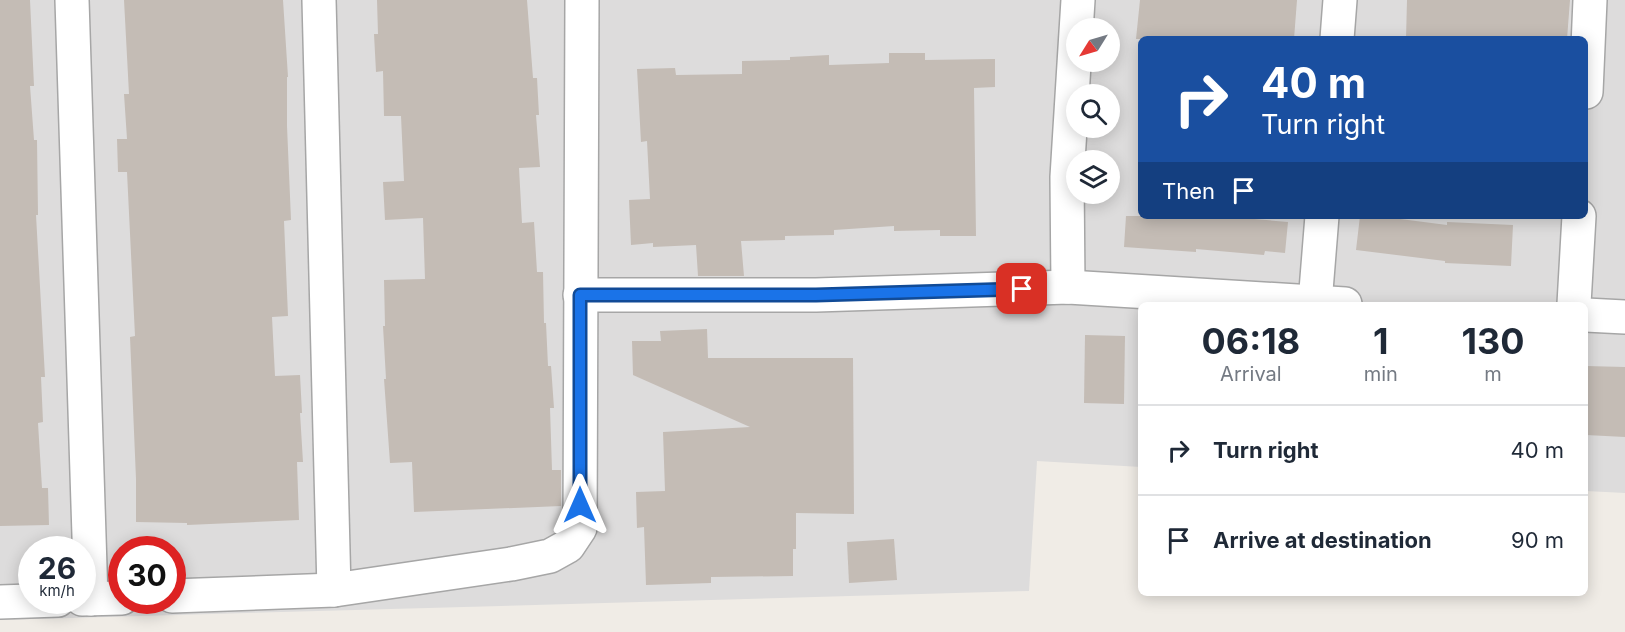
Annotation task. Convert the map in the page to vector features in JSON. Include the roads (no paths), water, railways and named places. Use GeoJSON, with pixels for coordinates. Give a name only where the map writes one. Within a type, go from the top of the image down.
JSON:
{"type":"FeatureCollection","features":[{"type":"Feature","properties":{"kind":"street"},"geometry":{"type":"LineString","coordinates":[[72,0],[98,599]]}},
{"type":"Feature","properties":{"kind":"street"},"geometry":{"type":"LineString","coordinates":[[320,0],[334,590]]}},
{"type":"Feature","properties":{"kind":"street"},"geometry":{"type":"LineString","coordinates":[[186,595],[334,590],[511,564],[550,556],[568,546],[580,528],[582,0]]}},
{"type":"Feature","properties":{"kind":"street"},"geometry":{"type":"LineString","coordinates":[[1068,287],[1067,177],[1078,0]]}},
{"type":"Feature","properties":{"kind":"street"},"geometry":{"type":"LineString","coordinates":[[1337,36],[1340,0]]}},
{"type":"Feature","properties":{"kind":"street"},"geometry":{"type":"LineString","coordinates":[[1588,46],[1590,0]]}},
{"type":"Feature","properties":{"kind":"street"},"geometry":{"type":"LineString","coordinates":[[1322,219],[1330,302]]}},
{"type":"Feature","properties":{"kind":"street"},"geometry":{"type":"LineString","coordinates":[[1574,302],[1579,219]]}},
{"type":"Feature","properties":{"kind":"street"},"geometry":{"type":"LineString","coordinates":[[580,295],[816,295],[1068,287],[1299,302]]}},
{"type":"Feature","properties":{"kind":"street"},"geometry":{"type":"LineString","coordinates":[[1588,315],[1625,317]]}},
{"type":"Feature","properties":{"kind":"street"},"geometry":{"type":"LineString","coordinates":[[0,602],[18,601]]}}]}
